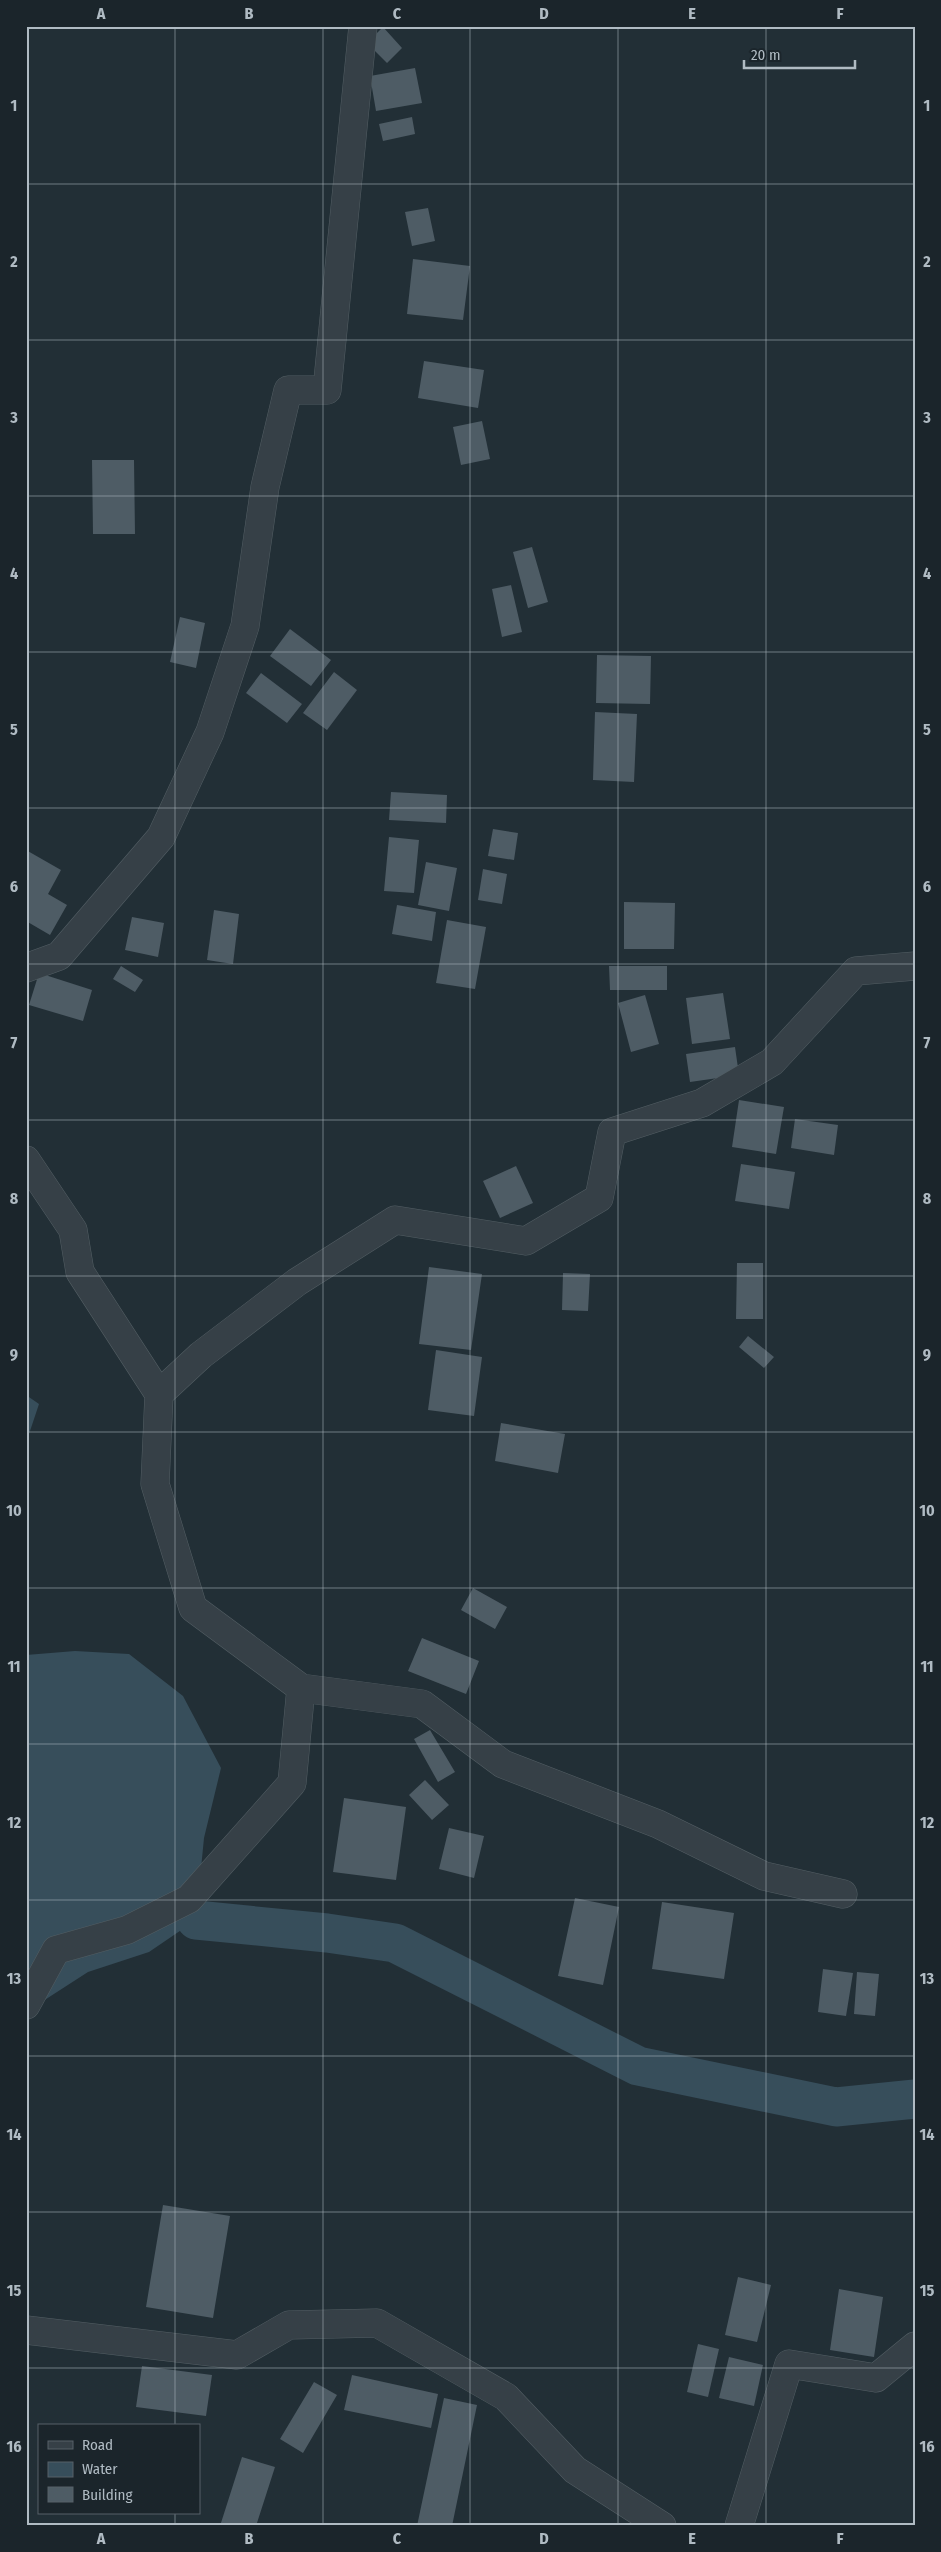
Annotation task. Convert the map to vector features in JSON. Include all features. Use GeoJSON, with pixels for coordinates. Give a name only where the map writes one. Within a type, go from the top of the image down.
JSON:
{"type":"FeatureCollection","features":[{"type":"Feature","properties":{"kind":"street"},"geometry":{"type":"LineString","coordinates":[[26,968],[59,956],[161,837],[210,732],[245,626],[265,487],[288,390],[327,390],[363,26]]}},
{"type":"Feature","properties":{"kind":"street"},"geometry":{"type":"LineString","coordinates":[[159,1394],[201,1355],[298,1282],[395,1220],[526,1242],[599,1198],[612,1132],[702,1103],[772,1062],[856,971],[915,966]]}},
{"type":"Feature","properties":{"kind":"street"},"geometry":{"type":"LineString","coordinates":[[26,1160],[73,1230],[80,1272],[159,1394],[155,1484],[193,1608],[301,1688],[422,1704],[503,1764],[658,1824],[764,1876],[843,1894]]}},
{"type":"Feature","properties":{"kind":"street"},"geometry":{"type":"LineString","coordinates":[[26,2005],[56,1950],[127,1930],[189,1899],[292,1783],[301,1688]]}},
{"type":"Feature","properties":{"kind":"street"},"geometry":{"type":"LineString","coordinates":[[26,2330],[237,2355],[289,2325],[377,2323],[506,2397],[575,2470],[662,2526]]}},
{"type":"Feature","properties":{"kind":"street"},"geometry":{"type":"LineString","coordinates":[[739,2526],[789,2364],[876,2378],[915,2346]]}},
{"type":"Feature","properties":{"kind":"water"},"geometry":{"type":"Polygon","coordinates":[[[26,1395],[39,1404],[26,1443],[26,1395]]]}},
{"type":"Feature","properties":{"kind":"water"},"geometry":{"type":"Polygon","coordinates":[[[75,1651],[129,1654],[183,1696],[221,1768],[204,1838],[196,1920],[149,1952],[88,1972],[26,2012],[26,1655],[75,1651]]]}},
{"type":"Feature","properties":{"kind":"building"},"geometry":{"type":"Polygon","coordinates":[[[383,27],[402,48],[387,63],[367,43],[383,27]]]}},
{"type":"Feature","properties":{"kind":"building"},"geometry":{"type":"Polygon","coordinates":[[[415,68],[422,103],[376,111],[370,76],[415,68]]]}},
{"type":"Feature","properties":{"kind":"building"},"geometry":{"type":"Polygon","coordinates":[[[412,117],[415,134],[383,141],[379,124],[412,117]]]}},
{"type":"Feature","properties":{"kind":"building"},"geometry":{"type":"Polygon","coordinates":[[[428,208],[435,241],[412,246],[405,212],[428,208]]]}},
{"type":"Feature","properties":{"kind":"building"},"geometry":{"type":"Polygon","coordinates":[[[413,259],[470,266],[463,320],[407,314],[413,259]]]}},
{"type":"Feature","properties":{"kind":"building"},"geometry":{"type":"Polygon","coordinates":[[[424,361],[484,370],[478,408],[418,398],[424,361]]]}},
{"type":"Feature","properties":{"kind":"building"},"geometry":{"type":"Polygon","coordinates":[[[482,421],[490,459],[461,465],[453,427],[482,421]]]}},
{"type":"Feature","properties":{"kind":"building"},"geometry":{"type":"Polygon","coordinates":[[[92,460],[134,460],[135,534],[93,534],[92,460]]]}},
{"type":"Feature","properties":{"kind":"building"},"geometry":{"type":"Polygon","coordinates":[[[532,547],[548,602],[528,608],[513,552],[532,547]]]}},
{"type":"Feature","properties":{"kind":"building"},"geometry":{"type":"Polygon","coordinates":[[[511,585],[522,632],[502,637],[492,589],[511,585]]]}},
{"type":"Feature","properties":{"kind":"building"},"geometry":{"type":"Polygon","coordinates":[[[180,617],[205,623],[196,668],[170,662],[180,617]]]}},
{"type":"Feature","properties":{"kind":"building"},"geometry":{"type":"Polygon","coordinates":[[[290,629],[331,660],[311,686],[270,656],[290,629]]]}},
{"type":"Feature","properties":{"kind":"building"},"geometry":{"type":"Polygon","coordinates":[[[597,655],[651,656],[650,704],[596,703],[597,655]]]}},
{"type":"Feature","properties":{"kind":"building"},"geometry":{"type":"Polygon","coordinates":[[[334,672],[357,690],[327,730],[303,713],[334,672]]]}},
{"type":"Feature","properties":{"kind":"building"},"geometry":{"type":"Polygon","coordinates":[[[261,673],[302,704],[287,723],[246,693],[261,673]]]}},
{"type":"Feature","properties":{"kind":"building"},"geometry":{"type":"Polygon","coordinates":[[[595,712],[637,714],[634,782],[593,780],[595,712]]]}},
{"type":"Feature","properties":{"kind":"building"},"geometry":{"type":"Polygon","coordinates":[[[391,792],[447,795],[446,823],[389,820],[391,792]]]}},
{"type":"Feature","properties":{"kind":"building"},"geometry":{"type":"Polygon","coordinates":[[[493,829],[518,833],[514,860],[488,856],[493,829]]]}},
{"type":"Feature","properties":{"kind":"building"},"geometry":{"type":"Polygon","coordinates":[[[389,837],[419,840],[414,893],[384,891],[389,837]]]}},
{"type":"Feature","properties":{"kind":"building"},"geometry":{"type":"Polygon","coordinates":[[[26,850],[61,870],[48,894],[67,905],[50,935],[26,921],[26,850]]]}},
{"type":"Feature","properties":{"kind":"building"},"geometry":{"type":"Polygon","coordinates":[[[426,862],[457,868],[449,911],[418,905],[426,862]]]}},
{"type":"Feature","properties":{"kind":"building"},"geometry":{"type":"Polygon","coordinates":[[[483,869],[507,874],[502,904],[478,900],[483,869]]]}},
{"type":"Feature","properties":{"kind":"building"},"geometry":{"type":"Polygon","coordinates":[[[624,902],[675,903],[674,949],[624,949],[624,902]]]}},
{"type":"Feature","properties":{"kind":"building"},"geometry":{"type":"Polygon","coordinates":[[[397,905],[436,912],[432,941],[392,934],[397,905]]]}},
{"type":"Feature","properties":{"kind":"building"},"geometry":{"type":"Polygon","coordinates":[[[214,910],[239,914],[233,964],[207,960],[214,910]]]}},
{"type":"Feature","properties":{"kind":"building"},"geometry":{"type":"Polygon","coordinates":[[[132,917],[164,923],[158,957],[125,950],[132,917]]]}},
{"type":"Feature","properties":{"kind":"building"},"geometry":{"type":"Polygon","coordinates":[[[447,920],[486,927],[475,989],[436,983],[447,920]]]}},
{"type":"Feature","properties":{"kind":"building"},"geometry":{"type":"Polygon","coordinates":[[[121,966],[143,980],[135,992],[113,979],[121,966]]]}},
{"type":"Feature","properties":{"kind":"building"},"geometry":{"type":"Polygon","coordinates":[[[609,966],[667,966],[667,990],[610,990],[609,966]]]}},
{"type":"Feature","properties":{"kind":"building"},"geometry":{"type":"Polygon","coordinates":[[[39,973],[92,990],[83,1021],[29,1005],[39,973]]]}},
{"type":"Feature","properties":{"kind":"building"},"geometry":{"type":"Polygon","coordinates":[[[723,993],[730,1039],[692,1044],[686,998],[723,993]]]}},
{"type":"Feature","properties":{"kind":"building"},"geometry":{"type":"Polygon","coordinates":[[[645,995],[659,1044],[631,1052],[618,1003],[645,995]]]}},
{"type":"Feature","properties":{"kind":"building"},"geometry":{"type":"Polygon","coordinates":[[[735,1047],[739,1075],[690,1082],[686,1054],[735,1047]]]}},
{"type":"Feature","properties":{"kind":"building"},"geometry":{"type":"Polygon","coordinates":[[[739,1100],[784,1107],[776,1154],[732,1147],[739,1100]]]}},
{"type":"Feature","properties":{"kind":"building"},"geometry":{"type":"Polygon","coordinates":[[[795,1119],[838,1125],[834,1155],[791,1148],[795,1119]]]}},
{"type":"Feature","properties":{"kind":"building"},"geometry":{"type":"Polygon","coordinates":[[[741,1164],[795,1172],[789,1209],[735,1201],[741,1164]]]}},
{"type":"Feature","properties":{"kind":"building"},"geometry":{"type":"Polygon","coordinates":[[[516,1166],[533,1203],[500,1218],[483,1181],[516,1166]]]}},
{"type":"Feature","properties":{"kind":"building"},"geometry":{"type":"Polygon","coordinates":[[[737,1263],[763,1263],[763,1319],[736,1319],[737,1263]]]}},
{"type":"Feature","properties":{"kind":"building"},"geometry":{"type":"Polygon","coordinates":[[[429,1267],[482,1274],[471,1350],[419,1344],[429,1267]]]}},
{"type":"Feature","properties":{"kind":"building"},"geometry":{"type":"Polygon","coordinates":[[[563,1273],[590,1274],[588,1311],[562,1310],[563,1273]]]}},
{"type":"Feature","properties":{"kind":"building"},"geometry":{"type":"Polygon","coordinates":[[[748,1336],[774,1357],[764,1368],[739,1347],[748,1336]]]}},
{"type":"Feature","properties":{"kind":"building"},"geometry":{"type":"Polygon","coordinates":[[[436,1350],[482,1357],[474,1416],[428,1410],[436,1350]]]}},
{"type":"Feature","properties":{"kind":"building"},"geometry":{"type":"Polygon","coordinates":[[[501,1423],[565,1434],[558,1473],[495,1461],[501,1423]]]}},
{"type":"Feature","properties":{"kind":"building"},"geometry":{"type":"Polygon","coordinates":[[[473,1588],[507,1607],[495,1629],[461,1610],[473,1588]]]}},
{"type":"Feature","properties":{"kind":"building"},"geometry":{"type":"Polygon","coordinates":[[[422,1638],[479,1661],[466,1694],[408,1671],[422,1638]]]}},
{"type":"Feature","properties":{"kind":"building"},"geometry":{"type":"Polygon","coordinates":[[[430,1730],[455,1772],[438,1782],[414,1739],[430,1730]]]}},
{"type":"Feature","properties":{"kind":"building"},"geometry":{"type":"Polygon","coordinates":[[[425,1780],[449,1805],[432,1820],[409,1795],[425,1780]]]}},
{"type":"Feature","properties":{"kind":"building"},"geometry":{"type":"Polygon","coordinates":[[[344,1798],[406,1807],[396,1880],[333,1872],[344,1798]]]}},
{"type":"Feature","properties":{"kind":"building"},"geometry":{"type":"Polygon","coordinates":[[[449,1828],[484,1836],[474,1878],[439,1869],[449,1828]]]}},
{"type":"Feature","properties":{"kind":"building"},"geometry":{"type":"Polygon","coordinates":[[[575,1898],[619,1907],[603,1985],[558,1976],[575,1898]]]}},
{"type":"Feature","properties":{"kind":"building"},"geometry":{"type":"Polygon","coordinates":[[[662,1902],[734,1913],[724,1979],[652,1969],[662,1902]]]}},
{"type":"Feature","properties":{"kind":"building"},"geometry":{"type":"Polygon","coordinates":[[[823,1969],[853,1973],[846,2016],[818,2012],[823,1969]]]}},
{"type":"Feature","properties":{"kind":"building"},"geometry":{"type":"Polygon","coordinates":[[[857,1972],[879,1974],[875,2016],[854,2014],[857,1972]]]}},
{"type":"Feature","properties":{"kind":"building"},"geometry":{"type":"Polygon","coordinates":[[[163,2205],[230,2216],[213,2318],[146,2307],[163,2205]]]}},
{"type":"Feature","properties":{"kind":"building"},"geometry":{"type":"Polygon","coordinates":[[[738,2277],[771,2285],[757,2342],[725,2335],[738,2277]]]}},
{"type":"Feature","properties":{"kind":"building"},"geometry":{"type":"Polygon","coordinates":[[[839,2289],[883,2297],[874,2357],[830,2350],[839,2289]]]}},
{"type":"Feature","properties":{"kind":"building"},"geometry":{"type":"Polygon","coordinates":[[[698,2344],[719,2349],[708,2397],[687,2392],[698,2344]]]}},
{"type":"Feature","properties":{"kind":"building"},"geometry":{"type":"Polygon","coordinates":[[[729,2357],[763,2365],[754,2406],[719,2398],[729,2357]]]}},
{"type":"Feature","properties":{"kind":"building"},"geometry":{"type":"Polygon","coordinates":[[[142,2366],[212,2375],[206,2416],[136,2407],[142,2366]]]}},
{"type":"Feature","properties":{"kind":"building"},"geometry":{"type":"Polygon","coordinates":[[[352,2375],[438,2394],[431,2428],[344,2410],[352,2375]]]}},
{"type":"Feature","properties":{"kind":"building"},"geometry":{"type":"Polygon","coordinates":[[[314,2382],[337,2395],[303,2453],[280,2439],[314,2382]]]}},
{"type":"Feature","properties":{"kind":"building"},"geometry":{"type":"Polygon","coordinates":[[[444,2398],[477,2405],[452,2526],[417,2526],[444,2398]]]}},
{"type":"Feature","properties":{"kind":"building"},"geometry":{"type":"Polygon","coordinates":[[[242,2457],[275,2467],[256,2526],[220,2526],[242,2457]]]}},
{"type":"Feature","properties":{"kind":"waterway"},"geometry":{"type":"LineString","coordinates":[[196,1920],[327,1933],[395,1943],[638,2066],[836,2107],[915,2099]]}}]}
